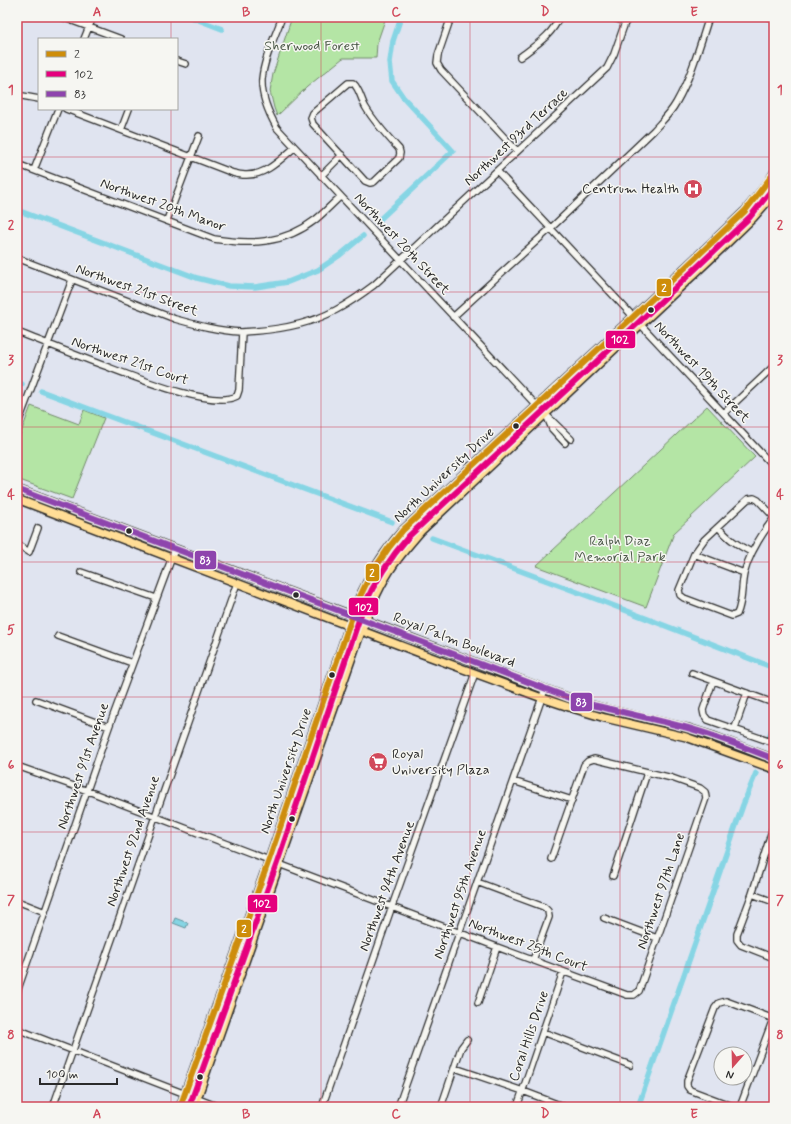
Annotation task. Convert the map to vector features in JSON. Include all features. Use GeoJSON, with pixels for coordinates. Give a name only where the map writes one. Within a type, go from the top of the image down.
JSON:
{"type":"FeatureCollection","features":[{"type":"Feature","properties":{"kind":"main road","name":"North University Drive"},"geometry":{"type":"LineString","coordinates":[[180,1107],[269,860],[349,626],[366,582],[376,565],[403,530],[745,211],[774,173]]}},
{"type":"Feature","properties":{"kind":"main road"},"geometry":{"type":"LineString","coordinates":[[761,210],[761,202],[768,182]]}},
{"type":"Feature","properties":{"kind":"main road","name":"North University Drive"},"geometry":{"type":"LineString","coordinates":[[194,1107],[362,630],[383,581],[399,558],[421,532],[545,413],[739,232],[761,210],[774,194]]}},
{"type":"Feature","properties":{"kind":"main road"},"geometry":{"type":"LineString","coordinates":[[739,232],[752,212],[754,207],[753,201]]}},
{"type":"Feature","properties":{"kind":"main road"},"geometry":{"type":"LineString","coordinates":[[462,492],[471,476],[471,466]]}},
{"type":"Feature","properties":{"kind":"main road","name":"Royal Palm Boulevard"},"geometry":{"type":"LineString","coordinates":[[17,489],[366,620],[545,690],[607,709],[688,728],[774,759]]}},
{"type":"Feature","properties":{"kind":"main road","name":"Royal Palm Boulevard"},"geometry":{"type":"LineString","coordinates":[[17,499],[542,698],[605,718],[686,738],[774,769]]}},
{"type":"Feature","properties":{"kind":"main road"},"geometry":{"type":"LineString","coordinates":[[448,663],[470,660]]}},
{"type":"Feature","properties":{"kind":"main road"},"geometry":{"type":"LineString","coordinates":[[277,834],[275,857],[279,864]]}},
{"type":"Feature","properties":{"kind":"main road"},"geometry":{"type":"LineString","coordinates":[[269,860],[273,870],[269,894]]}},
{"type":"Feature","properties":{"kind":"street"},"geometry":{"type":"LineString","coordinates":[[62,17],[118,38]]}},
{"type":"Feature","properties":{"kind":"street"},"geometry":{"type":"LineString","coordinates":[[84,38],[93,17]]}},
{"type":"Feature","properties":{"kind":"street","name":"Northwest 20th Street"},"geometry":{"type":"LineString","coordinates":[[282,17],[266,62],[262,80],[268,114],[277,128],[294,148],[537,406],[571,439]]}},
{"type":"Feature","properties":{"kind":"street"},"geometry":{"type":"LineString","coordinates":[[451,17],[438,55],[437,63],[441,70],[518,151]]}},
{"type":"Feature","properties":{"kind":"street"},"geometry":{"type":"LineString","coordinates":[[520,57],[550,32],[559,17]]}},
{"type":"Feature","properties":{"kind":"street"},"geometry":{"type":"LineString","coordinates":[[611,17],[626,19]]}},
{"type":"Feature","properties":{"kind":"street"},"geometry":{"type":"LineString","coordinates":[[453,317],[551,228],[668,116],[685,86],[710,17]]}},
{"type":"Feature","properties":{"kind":"street"},"geometry":{"type":"LineString","coordinates":[[770,17],[774,18]]}},
{"type":"Feature","properties":{"kind":"street","name":"Northwest 93rd Terrace"},"geometry":{"type":"LineString","coordinates":[[401,261],[607,68],[614,54],[626,19]]}},
{"type":"Feature","properties":{"kind":"street"},"geometry":{"type":"LineString","coordinates":[[178,60],[186,64]]}},
{"type":"Feature","properties":{"kind":"street"},"geometry":{"type":"LineString","coordinates":[[348,83],[353,83],[356,86],[365,107],[379,127],[399,149],[400,153],[399,158],[374,182],[370,183],[365,181],[342,155],[313,124],[311,118],[313,113],[348,83]]}},
{"type":"Feature","properties":{"kind":"street"},"geometry":{"type":"LineString","coordinates":[[17,95],[38,99]]}},
{"type":"Feature","properties":{"kind":"street"},"geometry":{"type":"LineString","coordinates":[[34,170],[58,110]]}},
{"type":"Feature","properties":{"kind":"street"},"geometry":{"type":"LineString","coordinates":[[69,110],[232,173],[246,175],[259,173],[272,167],[294,148]]}},
{"type":"Feature","properties":{"kind":"street"},"geometry":{"type":"LineString","coordinates":[[121,130],[129,110]]}},
{"type":"Feature","properties":{"kind":"street"},"geometry":{"type":"LineString","coordinates":[[167,220],[199,136]]}},
{"type":"Feature","properties":{"kind":"street"},"geometry":{"type":"LineString","coordinates":[[321,176],[342,155]]}},
{"type":"Feature","properties":{"kind":"street","name":"Northwest 20th Manor"},"geometry":{"type":"LineString","coordinates":[[17,164],[214,239],[233,242],[251,243],[267,241],[299,231],[315,220],[340,196]]}},
{"type":"Feature","properties":{"kind":"street","name":"Northwest 19th Street"},"geometry":{"type":"LineString","coordinates":[[497,171],[774,467]]}},
{"type":"Feature","properties":{"kind":"street","name":"Northwest 21st Street"},"geometry":{"type":"LineString","coordinates":[[17,258],[175,319],[242,332],[271,330],[293,326],[335,311],[374,285],[401,261]]}},
{"type":"Feature","properties":{"kind":"street"},"geometry":{"type":"LineString","coordinates":[[17,426],[72,280]]}},
{"type":"Feature","properties":{"kind":"street","name":"Northwest 21st Court"},"geometry":{"type":"LineString","coordinates":[[17,332],[167,389],[201,397],[224,400],[232,399],[237,396],[239,390],[242,332]]}},
{"type":"Feature","properties":{"kind":"street"},"geometry":{"type":"LineString","coordinates":[[724,413],[774,366]]}},
{"type":"Feature","properties":{"kind":"street","name":"Northwest 20th Street"},"geometry":{"type":"LineString","coordinates":[[545,413],[552,429],[565,443]]}},
{"type":"Feature","properties":{"kind":"street"},"geometry":{"type":"LineString","coordinates":[[754,498],[758,500],[774,518],[761,535],[751,552],[744,573],[740,608],[737,614],[732,616],[684,598],[680,595],[680,590],[694,554],[704,540],[718,527],[748,499],[754,498]]}},
{"type":"Feature","properties":{"kind":"street"},"geometry":{"type":"LineString","coordinates":[[718,527],[728,538],[751,552]]}},
{"type":"Feature","properties":{"kind":"street"},"geometry":{"type":"LineString","coordinates":[[17,544],[29,552],[38,528]]}},
{"type":"Feature","properties":{"kind":"street","name":"Northwest 91st Avenue"},"geometry":{"type":"LineString","coordinates":[[17,992],[132,662],[175,549]]}},
{"type":"Feature","properties":{"kind":"street"},"geometry":{"type":"LineString","coordinates":[[694,554],[744,573]]}},
{"type":"Feature","properties":{"kind":"street"},"geometry":{"type":"LineString","coordinates":[[81,572],[156,598]]}},
{"type":"Feature","properties":{"kind":"street","name":"Northwest 92nd Avenue"},"geometry":{"type":"LineString","coordinates":[[53,1107],[237,583]]}},
{"type":"Feature","properties":{"kind":"street"},"geometry":{"type":"LineString","coordinates":[[58,636],[132,662]]}},
{"type":"Feature","properties":{"kind":"street","name":"Northwest 94th Avenue"},"geometry":{"type":"LineString","coordinates":[[322,1107],[475,673]]}},
{"type":"Feature","properties":{"kind":"street"},"geometry":{"type":"LineString","coordinates":[[692,673],[768,701]]}},
{"type":"Feature","properties":{"kind":"street"},"geometry":{"type":"LineString","coordinates":[[713,681],[703,710],[704,715],[708,720],[735,728],[774,743]]}},
{"type":"Feature","properties":{"kind":"street","name":"Northwest 95th Avenue"},"geometry":{"type":"LineString","coordinates":[[398,1107],[545,690]]}},
{"type":"Feature","properties":{"kind":"street"},"geometry":{"type":"LineString","coordinates":[[735,728],[747,693]]}},
{"type":"Feature","properties":{"kind":"street"},"geometry":{"type":"LineString","coordinates":[[36,700],[109,727]]}},
{"type":"Feature","properties":{"kind":"street"},"geometry":{"type":"LineString","coordinates":[[551,859],[584,765],[588,761],[594,759],[647,773],[613,876]]}},
{"type":"Feature","properties":{"kind":"street"},"geometry":{"type":"LineString","coordinates":[[17,766],[88,791],[269,860]]}},
{"type":"Feature","properties":{"kind":"street","name":"Northwest 97th Lane"},"geometry":{"type":"LineString","coordinates":[[634,995],[639,991],[706,798],[705,792],[700,788],[672,778],[647,773]]}},
{"type":"Feature","properties":{"kind":"street"},"geometry":{"type":"LineString","coordinates":[[513,780],[572,800]]}},
{"type":"Feature","properties":{"kind":"street"},"geometry":{"type":"LineString","coordinates":[[774,824],[752,894],[737,934],[737,940],[741,945],[774,958]]}},
{"type":"Feature","properties":{"kind":"street"},"geometry":{"type":"LineString","coordinates":[[768,844],[774,847]]}},
{"type":"Feature","properties":{"kind":"street","name":"Northwest 25th Court"},"geometry":{"type":"LineString","coordinates":[[279,864],[627,996],[634,995]]}},
{"type":"Feature","properties":{"kind":"street"},"geometry":{"type":"LineString","coordinates":[[477,882],[544,907],[548,911],[549,917],[533,960]]}},
{"type":"Feature","properties":{"kind":"street"},"geometry":{"type":"LineString","coordinates":[[752,894],[774,902]]}},
{"type":"Feature","properties":{"kind":"street"},"geometry":{"type":"LineString","coordinates":[[17,901],[45,912]]}},
{"type":"Feature","properties":{"kind":"street"},"geometry":{"type":"LineString","coordinates":[[604,918],[657,938]]}},
{"type":"Feature","properties":{"kind":"street"},"geometry":{"type":"LineString","coordinates":[[478,1003],[497,947]]}},
{"type":"Feature","properties":{"kind":"street","name":"Coral Hills Drive"},"geometry":{"type":"LineString","coordinates":[[517,1107],[563,972]]}},
{"type":"Feature","properties":{"kind":"street"},"geometry":{"type":"LineString","coordinates":[[735,1107],[690,1090],[687,1086],[687,1081],[715,1008],[719,1003],[726,1001],[774,1019],[740,1107]]}},
{"type":"Feature","properties":{"kind":"street"},"geometry":{"type":"LineString","coordinates":[[17,1029],[219,1107]]}},
{"type":"Feature","properties":{"kind":"street"},"geometry":{"type":"LineString","coordinates":[[543,1032],[630,1065]]}},
{"type":"Feature","properties":{"kind":"street"},"geometry":{"type":"LineString","coordinates":[[441,1107],[461,1048],[467,1040]]}},
{"type":"Feature","properties":{"kind":"street"},"geometry":{"type":"LineString","coordinates":[[455,1068],[523,1090],[565,1107]]}},
{"type":"Feature","properties":{"kind":"green space","name":"Sherwood Forest"},"geometry":{"type":"Polygon","coordinates":[[[292,17],[386,17],[377,43],[376,58],[343,58],[307,87],[277,116],[270,91],[273,74],[292,17]]]}},
{"type":"Feature","properties":{"kind":"green space"},"geometry":{"type":"Polygon","coordinates":[[[31,406],[79,424],[84,410],[104,418],[72,499],[17,479],[17,443],[31,406]]]}},
{"type":"Feature","properties":{"kind":"green space","name":"Ralph Diaz Memorial Park"},"geometry":{"type":"Polygon","coordinates":[[[707,406],[755,457],[674,533],[646,607],[536,566],[707,406]]]}},
{"type":"Feature","properties":{"kind":"water"},"geometry":{"type":"Polygon","coordinates":[[[175,918],[188,923],[186,928],[173,923],[175,918]]]}},
{"type":"Feature","properties":{"kind":"waterway"},"geometry":{"type":"LineString","coordinates":[[191,17],[222,29]]}},
{"type":"Feature","properties":{"kind":"waterway"},"geometry":{"type":"LineString","coordinates":[[378,221],[453,151],[403,97],[392,81],[390,62],[393,41],[401,17]]}},
{"type":"Feature","properties":{"kind":"waterway"},"geometry":{"type":"LineString","coordinates":[[17,210],[197,278],[229,286],[255,287],[288,282],[318,270],[340,255],[363,236]]}},
{"type":"Feature","properties":{"kind":"waterway"},"geometry":{"type":"LineString","coordinates":[[17,382],[22,384]]}},
{"type":"Feature","properties":{"kind":"waterway"},"geometry":{"type":"LineString","coordinates":[[41,391],[392,522]]}},
{"type":"Feature","properties":{"kind":"waterway"},"geometry":{"type":"LineString","coordinates":[[432,538],[604,602],[774,668]]}},
{"type":"Feature","properties":{"kind":"waterway"},"geometry":{"type":"LineString","coordinates":[[770,735],[774,722]]}},
{"type":"Feature","properties":{"kind":"waterway"},"geometry":{"type":"LineString","coordinates":[[638,1107],[743,805],[756,773]]}},
{"type":"Feature","properties":{"kind":"transit line","name":"2"},"geometry":{"type":"LineString","coordinates":[[180,1107],[269,860],[356,605],[376,566],[403,530],[745,211],[774,173]]}},
{"type":"Feature","properties":{"kind":"transit line","name":"102"},"geometry":{"type":"LineString","coordinates":[[189,1107],[277,863],[363,608],[383,570],[409,536],[750,217],[774,187]]}},
{"type":"Feature","properties":{"kind":"transit line","name":"83"},"geometry":{"type":"LineString","coordinates":[[17,489],[578,701],[699,731],[774,759]]}},
{"type":"Feature","properties":{"kind":"place","name":"Centrum Health"},"geometry":{"type":"Point","coordinates":[693,189]}},
{"type":"Feature","properties":{"kind":"place","name":"Royal University Plaza"},"geometry":{"type":"Point","coordinates":[378,762]}}]}
